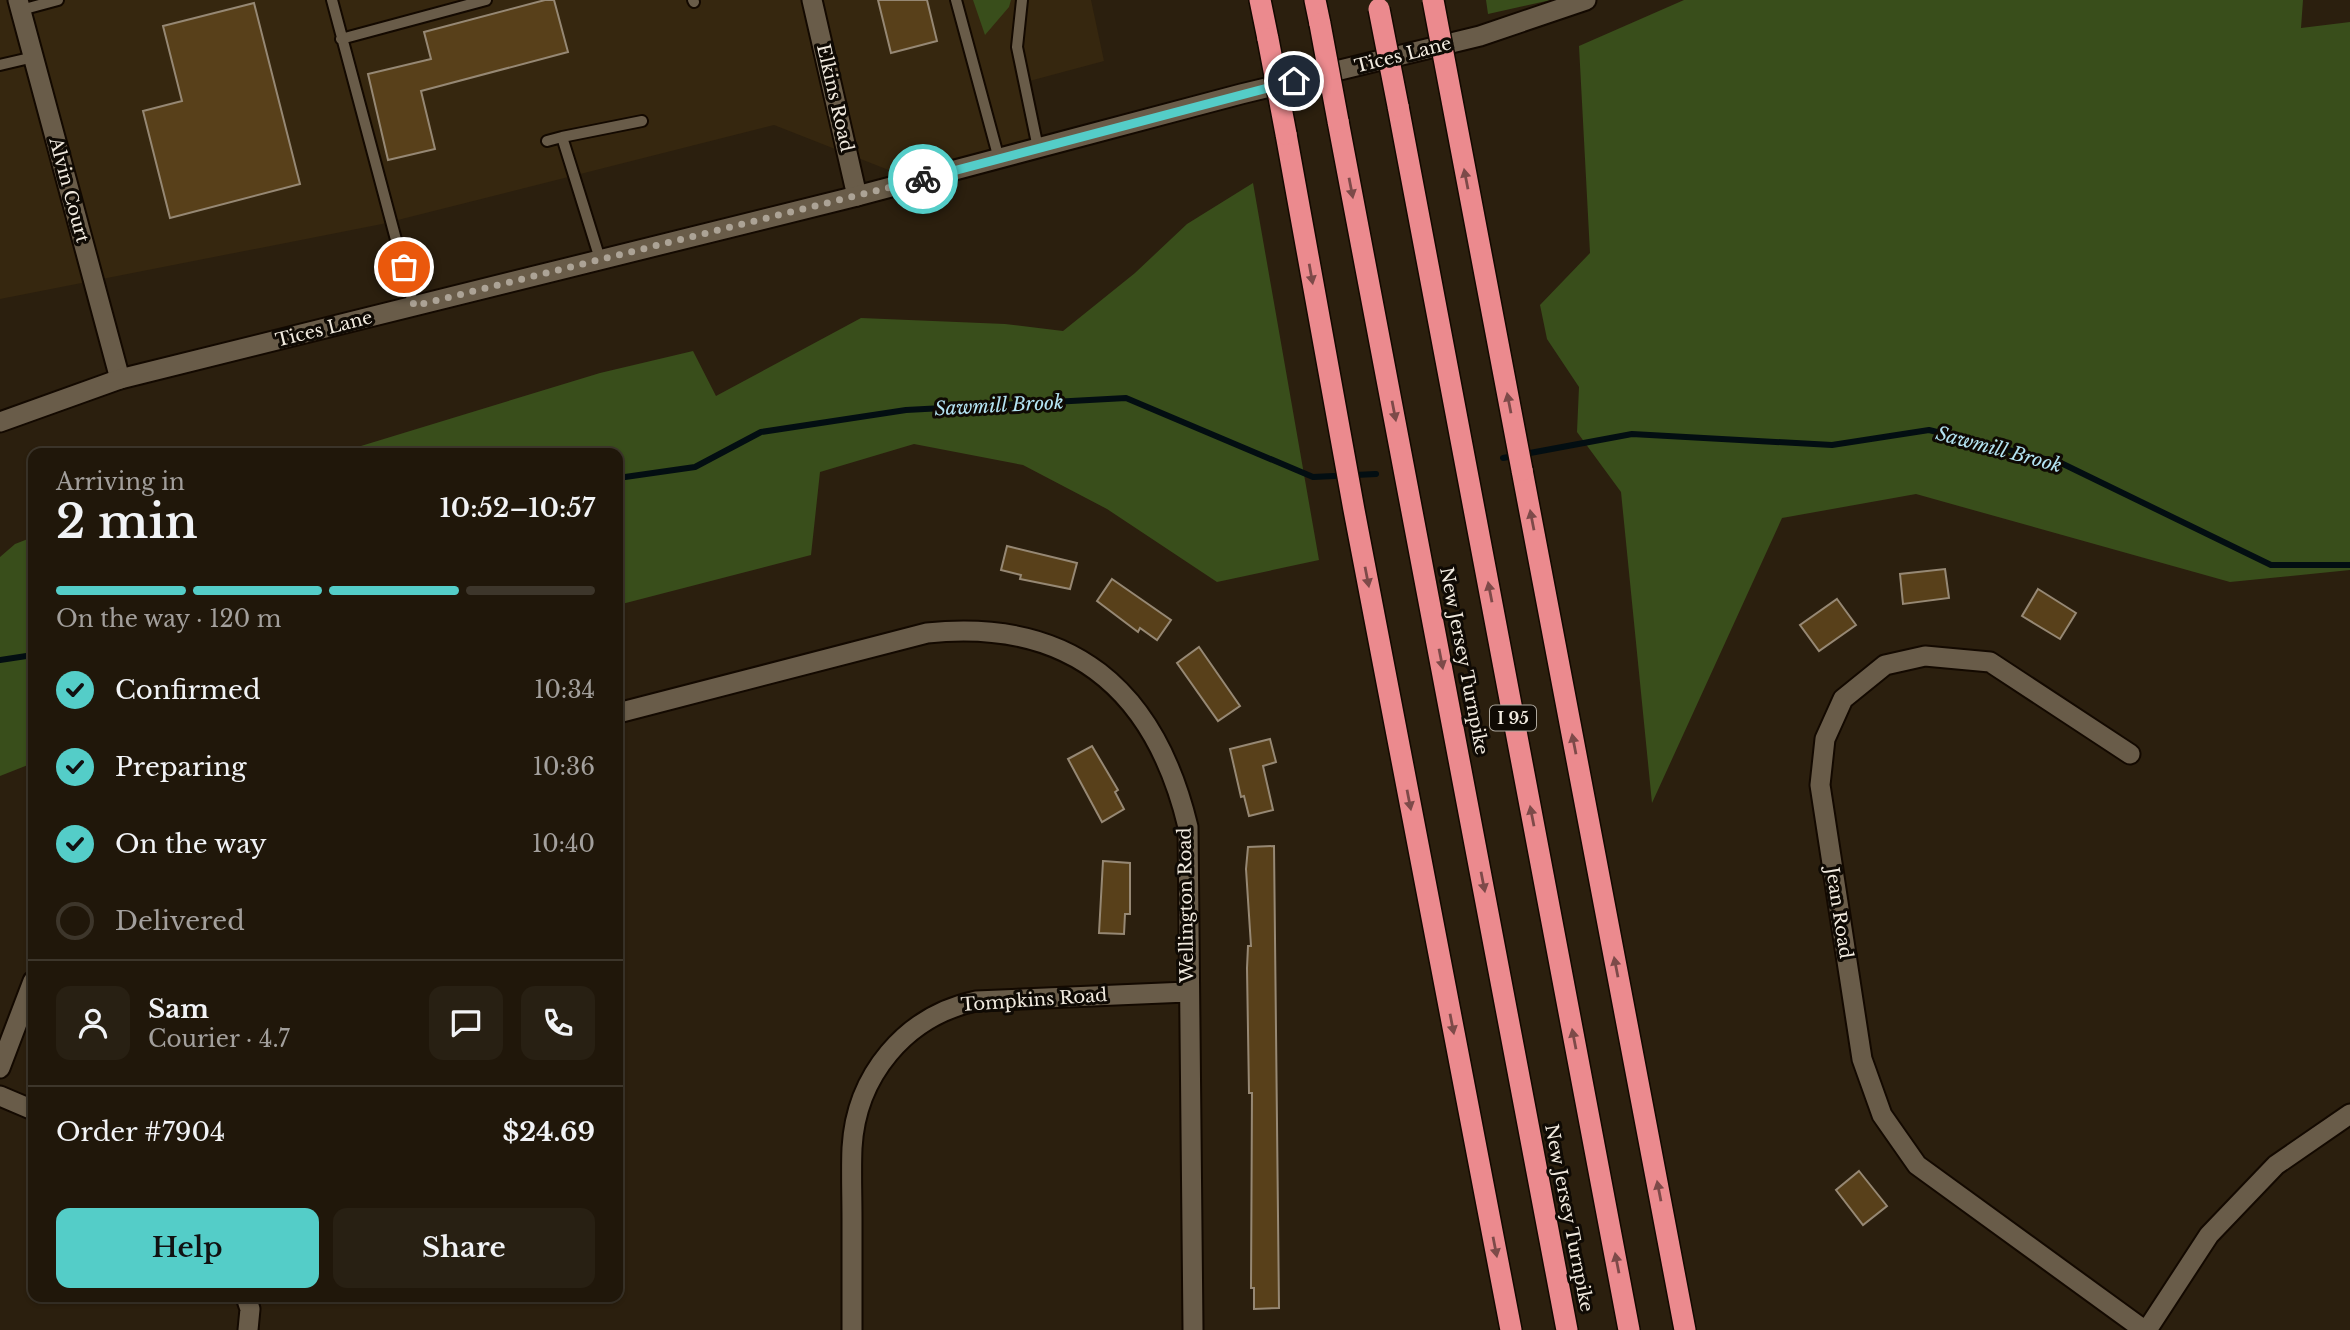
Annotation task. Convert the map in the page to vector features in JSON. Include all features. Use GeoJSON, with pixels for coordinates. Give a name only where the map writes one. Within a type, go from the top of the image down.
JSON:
{"type":"FeatureCollection","features":[{"type":"Feature","properties":{"kind":"highway"},"geometry":{"type":"LineString","coordinates":[[1260,0],[1354,510],[1511,1330]]}},
{"type":"Feature","properties":{"kind":"highway","name":"New Jersey Turnpike"},"geometry":{"type":"LineString","coordinates":[[1315,0],[1567,1330]]}},
{"type":"Feature","properties":{"kind":"highway"},"geometry":{"type":"LineString","coordinates":[[1433,0],[1685,1330]]}},
{"type":"Feature","properties":{"kind":"highway","name":"I 95"},"geometry":{"type":"LineString","coordinates":[[1379,4],[1629,1330]]}},
{"type":"Feature","properties":{"kind":"street","name":"Elkins Road"},"geometry":{"type":"LineString","coordinates":[[812,0],[857,196]]}},
{"type":"Feature","properties":{"kind":"street","name":"Tices Lane"},"geometry":{"type":"LineString","coordinates":[[0,422],[120,379],[857,196],[1480,36],[1580,1]]}},
{"type":"Feature","properties":{"kind":"street","name":"Alvin Court"},"geometry":{"type":"LineString","coordinates":[[19,5],[120,379]]}},
{"type":"Feature","properties":{"kind":"street","name":"Wellington Road"},"geometry":{"type":"LineString","coordinates":[[623,712],[927,633],[996,631],[1062,648],[1099,673],[1131,702],[1156,739],[1177,783],[1188,827],[1193,1330]]}},
{"type":"Feature","properties":{"kind":"street","name":"Jean Road"},"geometry":{"type":"LineString","coordinates":[[2130,754],[1990,662],[1925,656],[1885,665],[1843,699],[1825,739],[1820,785],[1862,1059],[1882,1115],[1917,1165],[2146,1330]]}},
{"type":"Feature","properties":{"kind":"street","name":"Tompkins Road"},"geometry":{"type":"LineString","coordinates":[[852,1330],[852,1146],[869,1082],[881,1059],[920,1023],[952,1006],[976,1001],[1188,992]]}},
{"type":"Feature","properties":{"kind":"street"},"geometry":{"type":"LineString","coordinates":[[0,1068],[28,994]]}},
{"type":"Feature","properties":{"kind":"street"},"geometry":{"type":"LineString","coordinates":[[0,1096],[28,1108]]}},
{"type":"Feature","properties":{"kind":"street"},"geometry":{"type":"LineString","coordinates":[[2146,1330],[2209,1236],[2276,1165],[2350,1114]]}},
{"type":"Feature","properties":{"kind":"street"},"geometry":{"type":"LineString","coordinates":[[248,1302],[250,1309],[248,1330]]}},
{"type":"Feature","properties":{"kind":"lane"},"geometry":{"type":"LineString","coordinates":[[19,5],[58,0]]}},
{"type":"Feature","properties":{"kind":"lane"},"geometry":{"type":"LineString","coordinates":[[332,0],[414,306]]}},
{"type":"Feature","properties":{"kind":"lane"},"geometry":{"type":"LineString","coordinates":[[341,39],[486,0]]}},
{"type":"Feature","properties":{"kind":"lane"},"geometry":{"type":"LineString","coordinates":[[956,0],[999,159]]}},
{"type":"Feature","properties":{"kind":"lane"},"geometry":{"type":"LineString","coordinates":[[1022,0],[1017,47],[1038,148]]}},
{"type":"Feature","properties":{"kind":"lane"},"geometry":{"type":"LineString","coordinates":[[0,65],[34,57]]}},
{"type":"Feature","properties":{"kind":"lane"},"geometry":{"type":"LineString","coordinates":[[547,141],[642,121]]}},
{"type":"Feature","properties":{"kind":"lane"},"geometry":{"type":"LineString","coordinates":[[562,137],[600,259]]}},
{"type":"Feature","properties":{"kind":"shaded area"},"geometry":{"type":"Polygon","coordinates":[[[0,0],[1091,0],[1104,61],[1022,83],[1033,147],[909,178],[774,125],[382,224],[0,299],[0,0]]]}},
{"type":"Feature","properties":{"kind":"green space"},"geometry":{"type":"Polygon","coordinates":[[[973,0],[1011,0],[1009,7],[985,35],[973,0]]]}},
{"type":"Feature","properties":{"kind":"green space"},"geometry":{"type":"Polygon","coordinates":[[[1486,0],[1551,0],[1488,14],[1486,0]]]}},
{"type":"Feature","properties":{"kind":"green space"},"geometry":{"type":"Polygon","coordinates":[[[1684,0],[2303,0],[2301,28],[2350,22],[2350,570],[2230,582],[1916,494],[1782,518],[1652,803],[1621,492],[1577,432],[1579,387],[1547,339],[1540,305],[1590,253],[1579,46],[1684,0]]]}},
{"type":"Feature","properties":{"kind":"green space"},"geometry":{"type":"Polygon","coordinates":[[[1253,183],[1319,560],[1217,582],[1107,509],[1023,465],[914,444],[820,472],[811,555],[623,604],[623,448],[354,448],[600,373],[693,351],[716,396],[861,318],[1005,324],[1063,331],[1135,273],[1187,224],[1253,183]]]}},
{"type":"Feature","properties":{"kind":"green space"},"geometry":{"type":"Polygon","coordinates":[[[28,539],[28,765],[0,776],[0,557],[15,544],[28,539]]]}},
{"type":"Feature","properties":{"kind":"building"},"geometry":{"type":"Polygon","coordinates":[[[545,0],[554,0],[568,52],[421,91],[435,149],[388,160],[368,74],[431,59],[424,32],[545,0]]]}},
{"type":"Feature","properties":{"kind":"building"},"geometry":{"type":"Polygon","coordinates":[[[878,0],[927,0],[937,41],[891,53],[878,0]]]}},
{"type":"Feature","properties":{"kind":"building"},"geometry":{"type":"Polygon","coordinates":[[[254,3],[300,184],[170,218],[143,111],[182,101],[163,26],[254,3]]]}},
{"type":"Feature","properties":{"kind":"building"},"geometry":{"type":"Polygon","coordinates":[[[1007,546],[1077,563],[1070,589],[1020,579],[1021,575],[1001,570],[1007,546]]]}},
{"type":"Feature","properties":{"kind":"building"},"geometry":{"type":"Polygon","coordinates":[[[1945,569],[1949,598],[1903,604],[1900,574],[1945,569]]]}},
{"type":"Feature","properties":{"kind":"building"},"geometry":{"type":"Polygon","coordinates":[[[1112,579],[1171,620],[1157,640],[1140,628],[1138,632],[1097,601],[1112,579]]]}},
{"type":"Feature","properties":{"kind":"building"},"geometry":{"type":"Polygon","coordinates":[[[2038,589],[2076,613],[2060,639],[2022,616],[2038,589]]]}},
{"type":"Feature","properties":{"kind":"building"},"geometry":{"type":"Polygon","coordinates":[[[1837,599],[1856,625],[1819,651],[1800,625],[1837,599]]]}},
{"type":"Feature","properties":{"kind":"building"},"geometry":{"type":"Polygon","coordinates":[[[1199,647],[1240,706],[1218,721],[1177,663],[1199,647]]]}},
{"type":"Feature","properties":{"kind":"building"},"geometry":{"type":"Polygon","coordinates":[[[1270,739],[1276,762],[1263,766],[1273,810],[1249,816],[1244,796],[1241,797],[1230,749],[1270,739]]]}},
{"type":"Feature","properties":{"kind":"building"},"geometry":{"type":"Polygon","coordinates":[[[1092,746],[1118,790],[1115,792],[1124,809],[1102,822],[1068,759],[1092,746]]]}},
{"type":"Feature","properties":{"kind":"building"},"geometry":{"type":"Polygon","coordinates":[[[1274,846],[1279,1308],[1254,1309],[1254,1288],[1251,1288],[1252,1093],[1249,1093],[1247,968],[1248,946],[1251,946],[1246,869],[1248,847],[1274,846]]]}},
{"type":"Feature","properties":{"kind":"building"},"geometry":{"type":"Polygon","coordinates":[[[1103,861],[1130,863],[1130,914],[1125,914],[1124,934],[1099,933],[1103,861]]]}},
{"type":"Feature","properties":{"kind":"building"},"geometry":{"type":"Polygon","coordinates":[[[1859,1171],[1887,1206],[1863,1225],[1836,1190],[1859,1171]]]}},
{"type":"Feature","properties":{"kind":"waterway","name":"Sawmill Brook"},"geometry":{"type":"LineString","coordinates":[[623,477],[695,467],[761,432],[906,410],[1126,398],[1313,477],[1376,474]]}},
{"type":"Feature","properties":{"kind":"waterway","name":"Sawmill Brook"},"geometry":{"type":"LineString","coordinates":[[1503,458],[1632,434],[1832,445],[1929,430],[2061,463],[2271,565],[2350,565]]}},
{"type":"Feature","properties":{"kind":"waterway","name":"Sawmill Brook"},"geometry":{"type":"LineString","coordinates":[[0,660],[28,656]]}},
{"type":"Feature","properties":{"kind":"way so far"},"geometry":{"type":"LineString","coordinates":[[404,267],[414,306],[923,179]]}},
{"type":"Feature","properties":{"kind":"route"},"geometry":{"type":"LineString","coordinates":[[923,179],[1294,81]]}}]}
